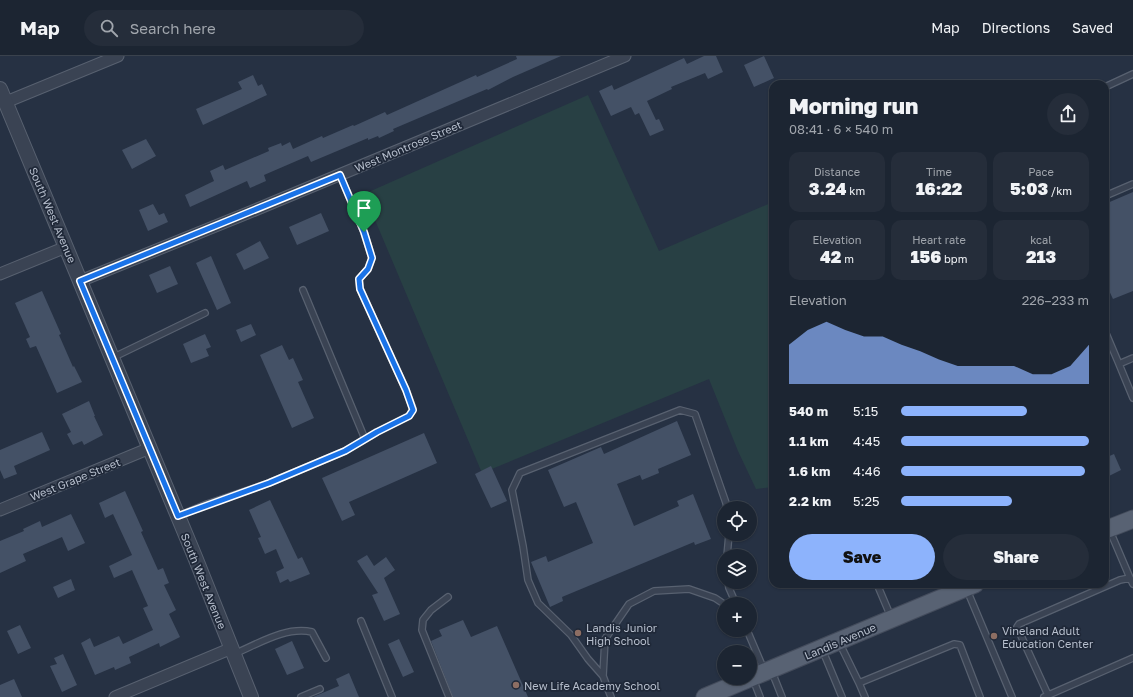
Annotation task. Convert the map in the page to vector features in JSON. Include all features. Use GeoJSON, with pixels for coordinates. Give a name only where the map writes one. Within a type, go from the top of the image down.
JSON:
{"type":"FeatureCollection","features":[{"type":"Feature","properties":{"kind":"main road"},"geometry":{"type":"LineString","coordinates":[[1109,528],[1133,519]]}},
{"type":"Feature","properties":{"kind":"main road","name":"Landis Avenue"},"geometry":{"type":"LineString","coordinates":[[712,696],[763,673],[966,588]]}},
{"type":"Feature","properties":{"kind":"street"},"geometry":{"type":"LineString","coordinates":[[6,102],[118,56]]}},
{"type":"Feature","properties":{"kind":"street","name":"West Montrose Street"},"geometry":{"type":"LineString","coordinates":[[80,281],[340,175],[625,56]]}},
{"type":"Feature","properties":{"kind":"street","name":"South West Avenue"},"geometry":{"type":"LineString","coordinates":[[0,89],[150,448],[251,697]]}},
{"type":"Feature","properties":{"kind":"street"},"geometry":{"type":"LineString","coordinates":[[0,274],[66,247]]}},
{"type":"Feature","properties":{"kind":"street","name":"West Grape Street"},"geometry":{"type":"LineString","coordinates":[[0,510],[150,448]]}},
{"type":"Feature","properties":{"kind":"street"},"geometry":{"type":"LineString","coordinates":[[114,697],[233,651]]}},
{"type":"Feature","properties":{"kind":"lane"},"geometry":{"type":"LineString","coordinates":[[1109,85],[1133,74]]}},
{"type":"Feature","properties":{"kind":"lane"},"geometry":{"type":"LineString","coordinates":[[178,516],[276,480],[345,451],[377,432],[409,416],[413,410],[406,390],[360,289],[359,279],[368,269],[372,258],[364,232],[340,175]]}},
{"type":"Feature","properties":{"kind":"lane"},"geometry":{"type":"LineString","coordinates":[[1109,194],[1133,184]]}},
{"type":"Feature","properties":{"kind":"lane"},"geometry":{"type":"LineString","coordinates":[[303,290],[365,439]]}},
{"type":"Feature","properties":{"kind":"lane"},"geometry":{"type":"LineString","coordinates":[[112,358],[205,313]]}},
{"type":"Feature","properties":{"kind":"lane"},"geometry":{"type":"LineString","coordinates":[[1109,340],[1133,398]]}},
{"type":"Feature","properties":{"kind":"lane"},"geometry":{"type":"LineString","coordinates":[[1119,364],[1133,358]]}},
{"type":"Feature","properties":{"kind":"lane"},"geometry":{"type":"LineString","coordinates":[[611,697],[603,676],[588,659],[571,635],[538,603],[528,580],[512,490],[520,473],[680,410],[695,414],[725,501]]}},
{"type":"Feature","properties":{"kind":"lane"},"geometry":{"type":"LineString","coordinates":[[1109,533],[1133,584]]}},
{"type":"Feature","properties":{"kind":"lane"},"geometry":{"type":"LineString","coordinates":[[1109,585],[1130,578]]}},
{"type":"Feature","properties":{"kind":"lane"},"geometry":{"type":"LineString","coordinates":[[879,588],[892,619]]}},
{"type":"Feature","properties":{"kind":"lane"},"geometry":{"type":"LineString","coordinates":[[972,588],[1012,697]]}},
{"type":"Feature","properties":{"kind":"lane"},"geometry":{"type":"LineString","coordinates":[[1102,588],[1019,624],[1017,627],[1046,696],[1133,658]]}},
{"type":"Feature","properties":{"kind":"lane"},"geometry":{"type":"LineString","coordinates":[[603,676],[605,639],[629,604],[654,590],[689,589],[717,599]]}},
{"type":"Feature","properties":{"kind":"lane"},"geometry":{"type":"LineString","coordinates":[[448,597],[431,610],[423,620],[422,630],[449,697]]}},
{"type":"Feature","properties":{"kind":"lane"},"geometry":{"type":"LineString","coordinates":[[360,621],[392,697]]}},
{"type":"Feature","properties":{"kind":"lane"},"geometry":{"type":"LineString","coordinates":[[233,651],[274,636],[291,631],[303,630],[312,632],[326,658]]}},
{"type":"Feature","properties":{"kind":"lane"},"geometry":{"type":"LineString","coordinates":[[750,637],[763,673],[782,697]]}},
{"type":"Feature","properties":{"kind":"lane"},"geometry":{"type":"LineString","coordinates":[[839,641],[865,697]]}},
{"type":"Feature","properties":{"kind":"lane"},"geometry":{"type":"LineString","coordinates":[[859,683],[954,644],[960,645],[980,697]]}},
{"type":"Feature","properties":{"kind":"lane"},"geometry":{"type":"LineString","coordinates":[[822,648],[842,697]]}},
{"type":"Feature","properties":{"kind":"lane"},"geometry":{"type":"LineString","coordinates":[[760,697],[763,673]]}},
{"type":"Feature","properties":{"kind":"lane"},"geometry":{"type":"LineString","coordinates":[[301,697],[320,689]]}},
{"type":"Feature","properties":{"kind":"green space"},"geometry":{"type":"Polygon","coordinates":[[[588,95],[659,251],[769,204],[769,487],[756,489],[738,451],[709,379],[482,473],[364,194],[588,95]]]}},
{"type":"Feature","properties":{"kind":"building"},"geometry":{"type":"Polygon","coordinates":[[[516,56],[561,56],[513,77],[488,90],[487,89],[393,129],[394,131],[379,138],[378,136],[368,140],[368,138],[311,162],[308,156],[264,175],[266,181],[250,188],[247,181],[190,207],[185,195],[214,181],[210,171],[223,165],[225,170],[269,151],[268,148],[281,143],[282,146],[290,142],[293,149],[322,136],[323,138],[353,125],[354,126],[385,112],[387,115],[476,75],[477,77],[517,59],[516,56]]]}},
{"type":"Feature","properties":{"kind":"building"},"geometry":{"type":"Polygon","coordinates":[[[704,56],[716,56],[723,72],[708,79],[705,73],[671,87],[672,89],[647,101],[656,120],[659,119],[664,130],[650,136],[639,113],[635,115],[631,107],[611,116],[599,91],[612,85],[614,90],[684,58],[687,64],[704,56]]]}},
{"type":"Feature","properties":{"kind":"building"},"geometry":{"type":"Polygon","coordinates":[[[764,56],[774,78],[754,87],[744,65],[764,56]]]}},
{"type":"Feature","properties":{"kind":"building"},"geometry":{"type":"Polygon","coordinates":[[[253,75],[258,86],[262,84],[267,95],[203,125],[196,109],[242,89],[238,82],[253,75]]]}},
{"type":"Feature","properties":{"kind":"building"},"geometry":{"type":"Polygon","coordinates":[[[146,139],[156,156],[132,169],[122,150],[146,139]]]}},
{"type":"Feature","properties":{"kind":"building"},"geometry":{"type":"Polygon","coordinates":[[[1133,192],[1133,291],[1113,299],[1109,290],[1109,202],[1133,192]]]}},
{"type":"Feature","properties":{"kind":"building"},"geometry":{"type":"Polygon","coordinates":[[[153,204],[159,215],[164,213],[168,222],[148,231],[139,210],[153,204]]]}},
{"type":"Feature","properties":{"kind":"building"},"geometry":{"type":"Polygon","coordinates":[[[321,213],[329,231],[297,245],[289,227],[321,213]]]}},
{"type":"Feature","properties":{"kind":"building"},"geometry":{"type":"Polygon","coordinates":[[[260,241],[269,258],[244,270],[236,254],[260,241]]]}},
{"type":"Feature","properties":{"kind":"building"},"geometry":{"type":"Polygon","coordinates":[[[211,256],[231,303],[217,310],[196,263],[211,256]]]}},
{"type":"Feature","properties":{"kind":"building"},"geometry":{"type":"Polygon","coordinates":[[[170,266],[178,284],[157,293],[149,275],[170,266]]]}},
{"type":"Feature","properties":{"kind":"building"},"geometry":{"type":"Polygon","coordinates":[[[42,291],[61,334],[59,335],[73,367],[74,366],[82,382],[57,393],[36,346],[30,348],[26,339],[30,337],[15,303],[42,291]]]}},
{"type":"Feature","properties":{"kind":"building"},"geometry":{"type":"Polygon","coordinates":[[[251,324],[256,335],[241,342],[236,330],[251,324]]]}},
{"type":"Feature","properties":{"kind":"building"},"geometry":{"type":"Polygon","coordinates":[[[205,334],[211,347],[206,349],[209,356],[191,363],[183,344],[205,334]]]}},
{"type":"Feature","properties":{"kind":"building"},"geometry":{"type":"Polygon","coordinates":[[[282,345],[289,360],[293,358],[303,380],[298,382],[314,418],[292,428],[260,355],[282,345]]]}},
{"type":"Feature","properties":{"kind":"building"},"geometry":{"type":"Polygon","coordinates":[[[89,401],[103,435],[84,445],[82,441],[73,445],[67,434],[71,432],[62,414],[89,401]]]}},
{"type":"Feature","properties":{"kind":"building"},"geometry":{"type":"Polygon","coordinates":[[[677,421],[691,455],[658,469],[659,473],[642,480],[640,475],[617,484],[634,526],[679,506],[677,501],[693,494],[711,539],[695,545],[694,542],[562,597],[563,601],[550,607],[531,562],[546,556],[548,562],[593,543],[576,502],[564,507],[548,470],[601,447],[604,454],[677,421]]]}},
{"type":"Feature","properties":{"kind":"building"},"geometry":{"type":"Polygon","coordinates":[[[42,432],[50,450],[14,466],[17,474],[4,479],[0,470],[0,450],[42,432]]]}},
{"type":"Feature","properties":{"kind":"building"},"geometry":{"type":"Polygon","coordinates":[[[424,433],[437,463],[349,502],[355,515],[342,521],[322,478],[424,433]]]}},
{"type":"Feature","properties":{"kind":"building"},"geometry":{"type":"Polygon","coordinates":[[[1114,454],[1121,470],[1109,476],[1109,456],[1114,454]]]}},
{"type":"Feature","properties":{"kind":"building"},"geometry":{"type":"Polygon","coordinates":[[[491,466],[507,501],[491,508],[475,474],[491,466]]]}},
{"type":"Feature","properties":{"kind":"building"},"geometry":{"type":"Polygon","coordinates":[[[125,491],[158,570],[163,568],[169,583],[164,585],[176,610],[169,614],[180,637],[160,647],[159,643],[129,657],[131,663],[115,670],[114,667],[95,675],[81,643],[90,638],[94,647],[119,636],[123,644],[153,630],[143,608],[148,606],[132,570],[114,578],[109,566],[132,555],[113,514],[105,518],[99,503],[125,491]]]}},
{"type":"Feature","properties":{"kind":"building"},"geometry":{"type":"Polygon","coordinates":[[[270,500],[298,559],[302,557],[310,574],[290,582],[288,579],[280,583],[276,572],[284,568],[276,549],[265,554],[258,538],[261,537],[249,510],[270,500]]]}},
{"type":"Feature","properties":{"kind":"building"},"geometry":{"type":"Polygon","coordinates":[[[71,514],[85,543],[68,551],[62,537],[23,554],[26,561],[0,573],[0,541],[24,531],[23,529],[40,521],[42,527],[71,514]]]}},
{"type":"Feature","properties":{"kind":"building"},"geometry":{"type":"Polygon","coordinates":[[[367,555],[374,566],[386,557],[395,570],[384,578],[400,614],[384,621],[372,595],[378,593],[357,561],[367,555]]]}},
{"type":"Feature","properties":{"kind":"building"},"geometry":{"type":"Polygon","coordinates":[[[71,579],[75,590],[58,598],[53,587],[71,579]]]}},
{"type":"Feature","properties":{"kind":"building"},"geometry":{"type":"Polygon","coordinates":[[[463,620],[471,637],[497,626],[528,697],[453,697],[431,641],[442,636],[439,630],[463,620]]]}},
{"type":"Feature","properties":{"kind":"building"},"geometry":{"type":"Polygon","coordinates":[[[20,625],[31,648],[18,654],[7,631],[20,625]]]}},
{"type":"Feature","properties":{"kind":"building"},"geometry":{"type":"Polygon","coordinates":[[[399,639],[414,672],[403,677],[388,644],[399,639]]]}},
{"type":"Feature","properties":{"kind":"building"},"geometry":{"type":"Polygon","coordinates":[[[292,641],[304,668],[287,675],[275,649],[292,641]]]}},
{"type":"Feature","properties":{"kind":"building"},"geometry":{"type":"Polygon","coordinates":[[[63,654],[77,685],[62,692],[50,666],[57,664],[54,658],[63,654]]]}},
{"type":"Feature","properties":{"kind":"building"},"geometry":{"type":"Polygon","coordinates":[[[349,673],[359,697],[313,697],[339,686],[336,679],[349,673]]]}},
{"type":"Feature","properties":{"kind":"building"},"geometry":{"type":"Polygon","coordinates":[[[14,679],[22,697],[0,697],[0,685],[14,679]]]}},
{"type":"Feature","properties":{"kind":"place","name":"Landis Junior High School"},"geometry":{"type":"Point","coordinates":[578,633]}},
{"type":"Feature","properties":{"kind":"place","name":"Vineland Adult Education Center"},"geometry":{"type":"Point","coordinates":[994,636]}},
{"type":"Feature","properties":{"kind":"place","name":"New Life Academy School"},"geometry":{"type":"Point","coordinates":[516,685]}},
{"type":"Feature","properties":{"kind":"route"},"geometry":{"type":"LineString","coordinates":[[340,175],[364,232],[372,258],[368,269],[359,279],[360,289],[406,390],[413,410],[409,416],[377,432],[345,451],[269,483],[207,504],[178,516],[80,281],[340,175]]}}]}
